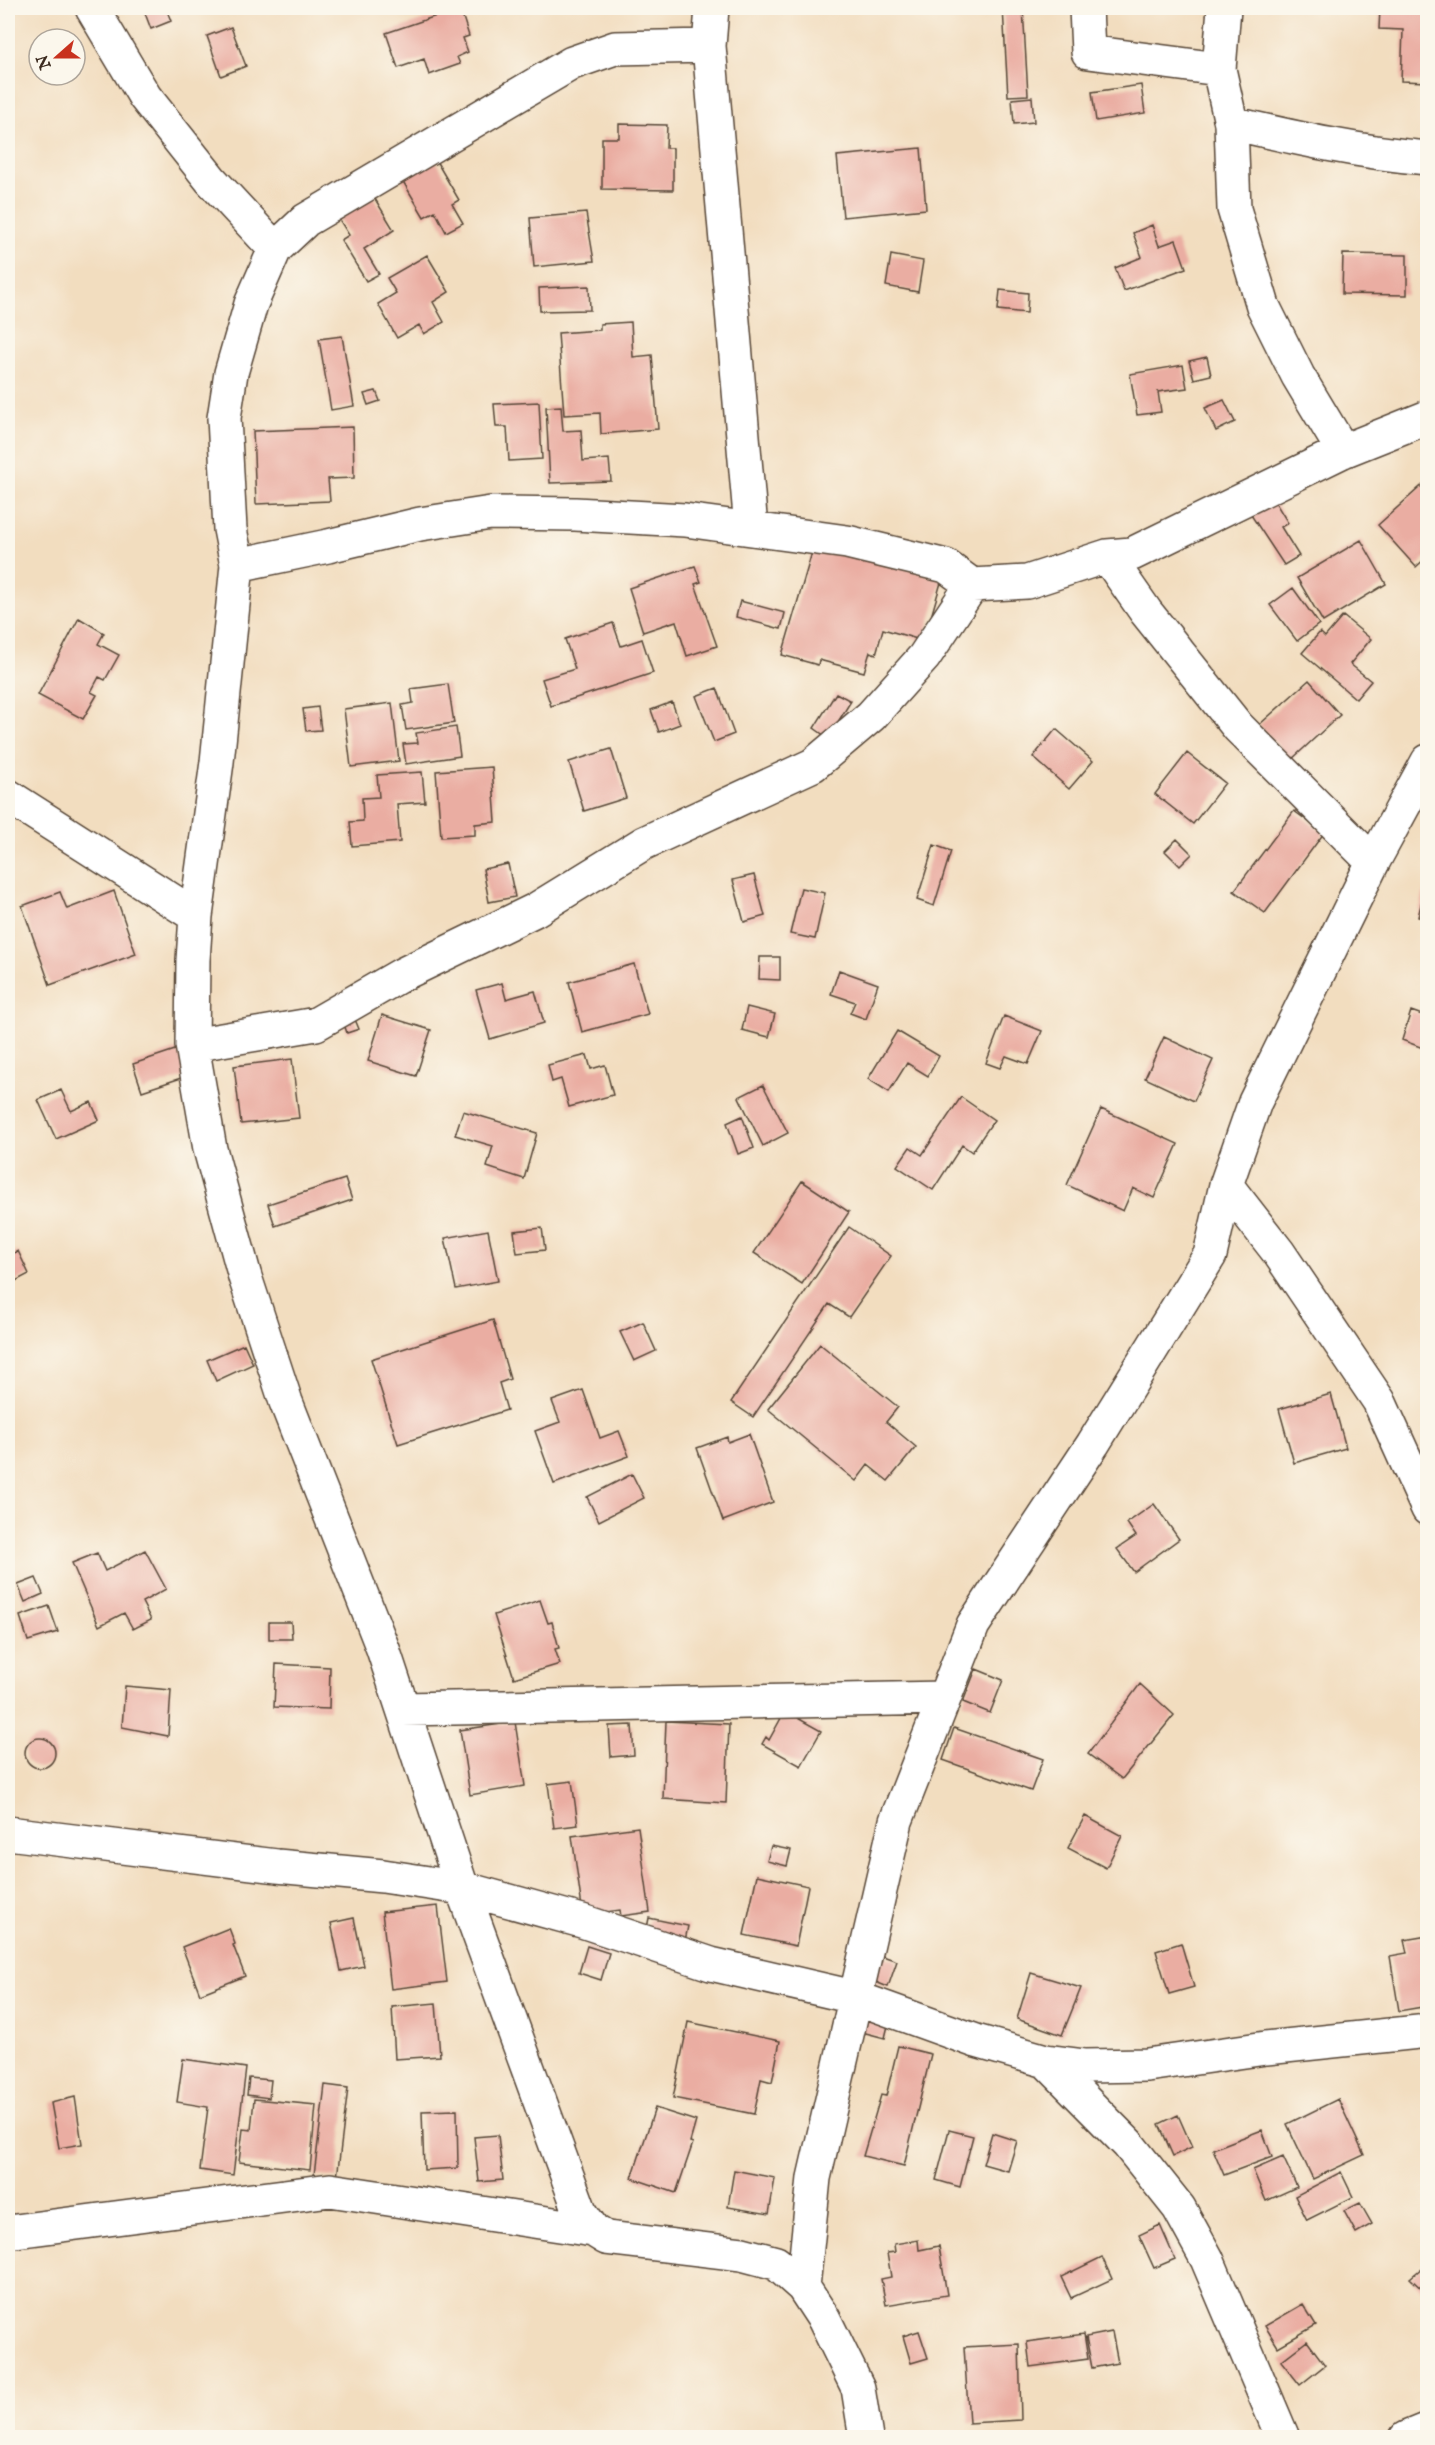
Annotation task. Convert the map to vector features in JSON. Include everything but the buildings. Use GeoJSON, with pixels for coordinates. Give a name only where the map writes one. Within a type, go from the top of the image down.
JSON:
{"type":"FeatureCollection","features":[{"type":"Feature","properties":{"kind":"street"},"geometry":{"type":"LineString","coordinates":[[92,8],[145,97],[211,180],[275,249]]}},
{"type":"Feature","properties":{"kind":"street"},"geometry":{"type":"LineString","coordinates":[[712,8],[709,46],[751,528]]}},
{"type":"Feature","properties":{"kind":"street"},"geometry":{"type":"LineString","coordinates":[[1086,8],[1088,52],[1219,69]]}},
{"type":"Feature","properties":{"kind":"street"},"geometry":{"type":"LineString","coordinates":[[1224,8],[1219,69],[1231,123],[1234,209],[1263,306],[1298,376],[1343,451]]}},
{"type":"Feature","properties":{"kind":"street"},"geometry":{"type":"LineString","coordinates":[[593,2230],[580,2211],[462,1888],[383,1649],[286,1402],[253,1300],[210,1149],[192,1045],[193,960],[196,916],[217,762],[237,565],[230,529],[224,418],[231,373],[251,304],[275,249],[306,220],[572,63],[615,48],[709,46]]}},
{"type":"Feature","properties":{"kind":"street"},"geometry":{"type":"LineString","coordinates":[[1231,123],[1305,140],[1428,158]]}},
{"type":"Feature","properties":{"kind":"street"},"geometry":{"type":"LineString","coordinates":[[237,565],[420,524],[491,513],[586,514],[685,520],[847,542],[946,566],[972,585],[1027,582],[1107,556],[1132,554],[1343,451],[1428,417]]}},
{"type":"Feature","properties":{"kind":"street"},"geometry":{"type":"LineString","coordinates":[[1107,556],[1146,612],[1238,727],[1373,862]]}},
{"type":"Feature","properties":{"kind":"street"},"geometry":{"type":"LineString","coordinates":[[192,1045],[316,1024],[401,975],[535,910],[644,843],[813,765],[871,716],[924,657],[972,585]]}},
{"type":"Feature","properties":{"kind":"street"},"geometry":{"type":"LineString","coordinates":[[803,2287],[814,2178],[854,1996],[896,1821],[944,1698],[974,1625],[1093,1444],[1210,1255],[1226,1185],[1256,1102],[1373,862],[1428,761]]}},
{"type":"Feature","properties":{"kind":"street"},"geometry":{"type":"LineString","coordinates":[[11,807],[196,916]]}},
{"type":"Feature","properties":{"kind":"street"},"geometry":{"type":"LineString","coordinates":[[1226,1185],[1280,1253],[1379,1401],[1428,1509]]}},
{"type":"Feature","properties":{"kind":"street"},"geometry":{"type":"LineString","coordinates":[[403,1709],[944,1698]]}},
{"type":"Feature","properties":{"kind":"street"},"geometry":{"type":"LineString","coordinates":[[8,1833],[277,1866],[383,1876],[462,1888],[582,1922],[711,1964],[854,1996],[976,2041],[1046,2061],[1085,2066],[1147,2065],[1266,2048],[1428,2031]]}},
{"type":"Feature","properties":{"kind":"street"},"geometry":{"type":"LineString","coordinates":[[1046,2061],[1128,2144],[1179,2208],[1208,2259],[1283,2438]]}},
{"type":"Feature","properties":{"kind":"street"},"geometry":{"type":"LineString","coordinates":[[8,2232],[330,2190],[593,2230],[606,2238],[742,2254],[776,2263],[803,2287],[824,2319],[858,2388],[866,2438]]}},
{"type":"Feature","properties":{"kind":"street"},"geometry":{"type":"LineString","coordinates":[[1406,2438],[1428,2429]]}}]}
